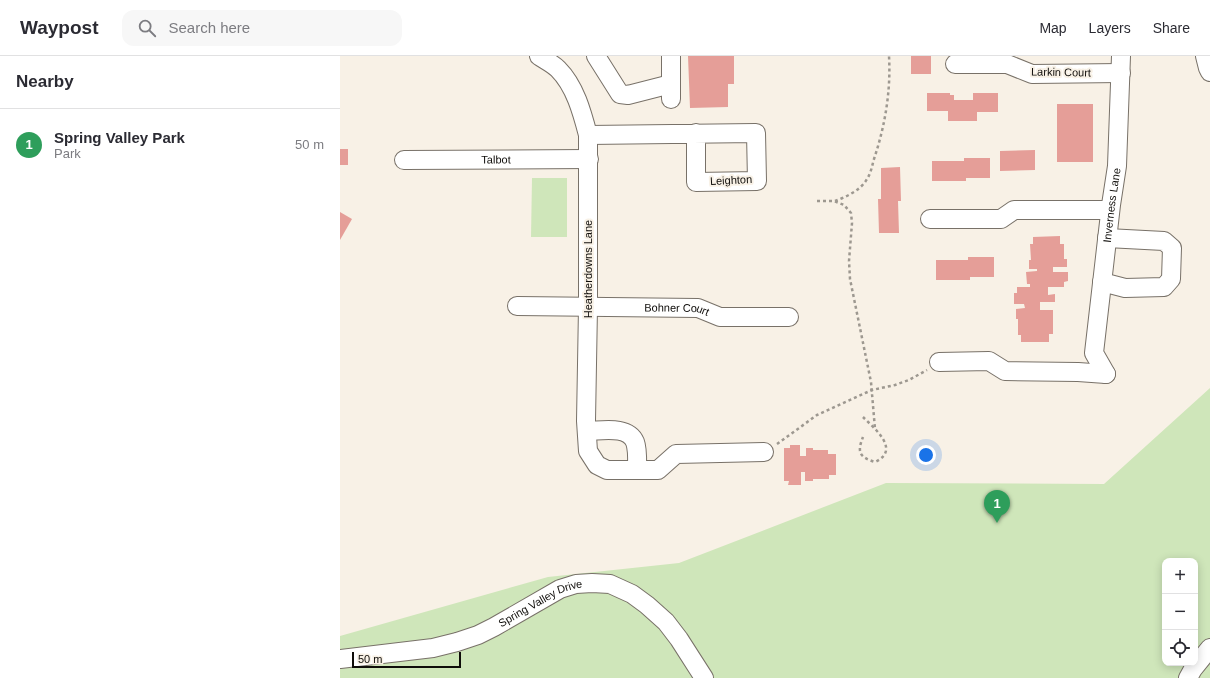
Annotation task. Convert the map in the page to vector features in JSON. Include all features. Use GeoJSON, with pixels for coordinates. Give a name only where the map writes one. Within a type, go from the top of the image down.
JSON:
{"type":"FeatureCollection","features":[{"type":"Feature","properties":{"kind":"street","name":"Heatherdowns Lane"},"geometry":{"type":"LineString","coordinates":[[539,56],[558,68],[569,84],[581,108],[588,135],[588,451],[597,465],[607,470],[658,470],[676,454],[764,452]]}},
{"type":"Feature","properties":{"kind":"street"},"geometry":{"type":"LineString","coordinates":[[600,57],[620,94],[628,95],[671,92],[672,56]]}},
{"type":"Feature","properties":{"kind":"street"},"geometry":{"type":"LineString","coordinates":[[1205,56],[1210,72]]}},
{"type":"Feature","properties":{"kind":"street","name":"Larkin Court"},"geometry":{"type":"LineString","coordinates":[[954,64],[1007,64],[1032,74],[1121,64]]}},
{"type":"Feature","properties":{"kind":"street","name":"Inverness Lane"},"geometry":{"type":"LineString","coordinates":[[939,362],[989,361],[1005,371],[1106,374],[1094,353],[1110,210],[1117,166],[1121,64]]}},
{"type":"Feature","properties":{"kind":"street"},"geometry":{"type":"LineString","coordinates":[[588,135],[696,134]]}},
{"type":"Feature","properties":{"kind":"street","name":"Talbot"},"geometry":{"type":"LineString","coordinates":[[404,160],[589,159]]}},
{"type":"Feature","properties":{"kind":"street"},"geometry":{"type":"LineString","coordinates":[[930,219],[1001,219],[1014,210],[1110,210]]}},
{"type":"Feature","properties":{"kind":"street"},"geometry":{"type":"LineString","coordinates":[[1102,282],[1125,288],[1164,287],[1171,279],[1172,248],[1164,241],[1107,238]]}},
{"type":"Feature","properties":{"kind":"street","name":"Bohner Court"},"geometry":{"type":"LineString","coordinates":[[517,306],[698,308],[720,316],[789,316]]}},
{"type":"Feature","properties":{"kind":"street"},"geometry":{"type":"LineString","coordinates":[[587,431],[618,430],[629,434],[635,442],[637,456],[631,470]]}},
{"type":"Feature","properties":{"kind":"street","name":"Spring Valley Drive"},"geometry":{"type":"LineString","coordinates":[[340,659],[432,648],[457,642],[478,635],[494,627],[560,589],[576,584],[592,583],[610,584],[632,594],[647,605],[666,622],[679,639],[704,678]]}},
{"type":"Feature","properties":{"kind":"street"},"geometry":{"type":"LineString","coordinates":[[1188,678],[1193,669],[1210,648]]}},
{"type":"Feature","properties":{"kind":"path"},"geometry":{"type":"LineString","coordinates":[[816,201],[834,201],[848,196],[867,180],[882,134],[889,92],[889,56]]}},
{"type":"Feature","properties":{"kind":"path"},"geometry":{"type":"LineString","coordinates":[[834,201],[844,205],[851,213],[852,223],[849,261],[850,279],[872,390],[875,429]]}},
{"type":"Feature","properties":{"kind":"path"},"geometry":{"type":"LineString","coordinates":[[764,452],[817,416],[872,390],[909,380],[939,362]]}},
{"type":"Feature","properties":{"kind":"path"},"geometry":{"type":"LineString","coordinates":[[863,417],[881,435],[885,442],[885,455],[880,460],[875,462],[863,456],[860,452],[859,446],[863,437]]}},
{"type":"Feature","properties":{"kind":"green space"},"geometry":{"type":"Polygon","coordinates":[[[532,178],[567,178],[567,237],[531,237],[532,178]]]}},
{"type":"Feature","properties":{"kind":"green space"},"geometry":{"type":"Polygon","coordinates":[[[1210,388],[1210,678],[340,678],[340,636],[548,577],[679,563],[886,483],[1104,484],[1210,388]]]}},
{"type":"Feature","properties":{"kind":"building"},"geometry":{"type":"Polygon","coordinates":[[[688,56],[734,56],[734,84],[728,84],[728,107],[690,108],[688,56]]]}},
{"type":"Feature","properties":{"kind":"building"},"geometry":{"type":"Polygon","coordinates":[[[911,56],[931,56],[931,74],[911,74],[911,56]]]}},
{"type":"Feature","properties":{"kind":"building"},"geometry":{"type":"Polygon","coordinates":[[[927,93],[950,93],[950,95],[954,95],[954,100],[973,100],[973,93],[998,93],[998,112],[977,112],[977,121],[948,121],[948,111],[927,111],[927,93]]]}},
{"type":"Feature","properties":{"kind":"building"},"geometry":{"type":"Polygon","coordinates":[[[1057,104],[1093,104],[1093,162],[1057,162],[1057,104]]]}},
{"type":"Feature","properties":{"kind":"building"},"geometry":{"type":"Polygon","coordinates":[[[340,149],[348,149],[348,165],[340,165],[340,149]]]}},
{"type":"Feature","properties":{"kind":"building"},"geometry":{"type":"Polygon","coordinates":[[[1035,150],[1035,170],[1000,171],[1000,151],[1035,150]]]}},
{"type":"Feature","properties":{"kind":"building"},"geometry":{"type":"Polygon","coordinates":[[[964,158],[990,158],[990,178],[966,178],[966,181],[932,181],[932,161],[964,161],[964,158]]]}},
{"type":"Feature","properties":{"kind":"building"},"geometry":{"type":"Polygon","coordinates":[[[900,167],[901,201],[898,201],[899,233],[879,233],[878,199],[881,199],[881,168],[900,167]]]}},
{"type":"Feature","properties":{"kind":"building"},"geometry":{"type":"Polygon","coordinates":[[[340,212],[352,219],[340,240],[340,212]]]}},
{"type":"Feature","properties":{"kind":"building"},"geometry":{"type":"Polygon","coordinates":[[[1060,236],[1060,244],[1064,244],[1064,259],[1067,259],[1067,267],[1053,267],[1053,272],[1068,272],[1068,281],[1064,282],[1064,287],[1048,287],[1048,295],[1055,294],[1055,302],[1040,302],[1040,310],[1053,310],[1053,334],[1049,334],[1049,342],[1021,342],[1021,335],[1018,335],[1018,319],[1016,319],[1016,309],[1025,308],[1024,304],[1014,304],[1014,293],[1017,293],[1017,287],[1030,287],[1030,284],[1027,284],[1026,272],[1037,271],[1037,269],[1029,269],[1029,260],[1031,260],[1030,244],[1033,244],[1033,237],[1060,236]]]}},
{"type":"Feature","properties":{"kind":"building"},"geometry":{"type":"Polygon","coordinates":[[[968,257],[994,257],[994,277],[970,277],[970,280],[936,280],[936,260],[968,260],[968,257]]]}},
{"type":"Feature","properties":{"kind":"building"},"geometry":{"type":"Polygon","coordinates":[[[790,445],[800,445],[800,456],[806,456],[806,448],[813,448],[813,450],[828,450],[828,454],[836,454],[836,475],[829,475],[829,479],[813,479],[813,481],[805,481],[805,472],[801,472],[801,485],[788,485],[789,481],[784,481],[784,448],[790,448],[790,445]]]}},
{"type":"Feature","properties":{"kind":"place","name":"Spring Valley Park"},"geometry":{"type":"Point","coordinates":[997,523]}}]}
